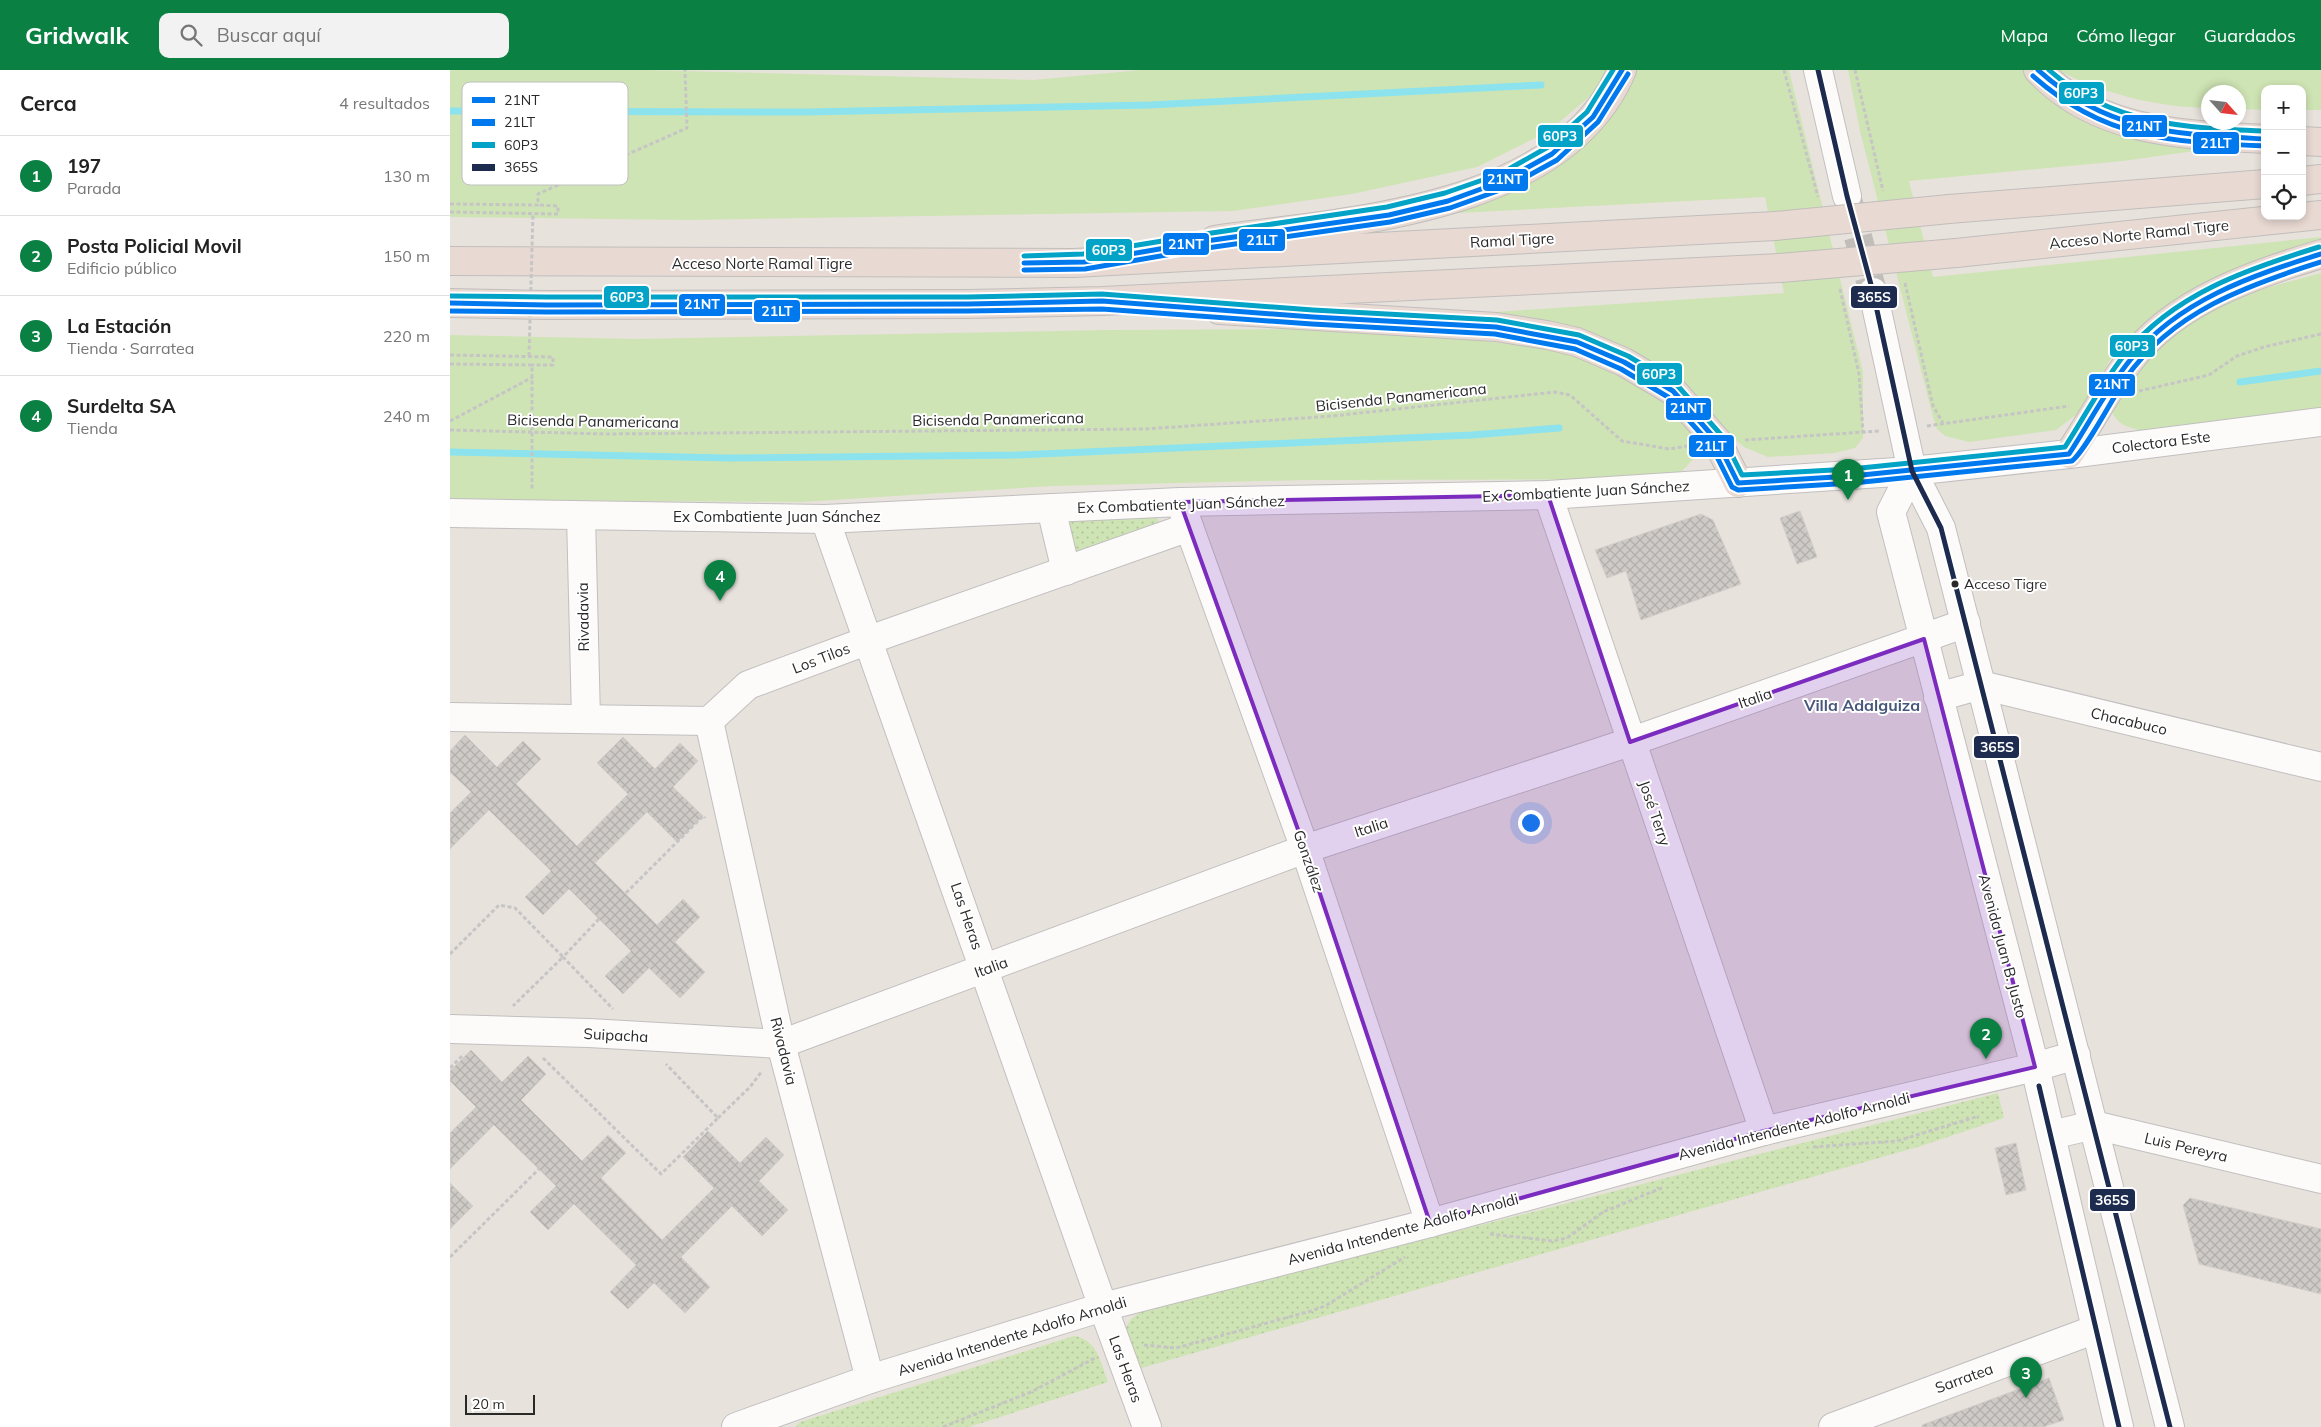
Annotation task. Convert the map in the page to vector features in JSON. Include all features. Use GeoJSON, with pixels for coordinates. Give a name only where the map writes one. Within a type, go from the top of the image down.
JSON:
{"type":"FeatureCollection","features":[{"type":"Feature","properties":{"kind":"highway"},"geometry":{"type":"LineString","coordinates":[[1074,263],[1208,240],[1381,216],[1452,198],[1500,182],[1533,167],[1585,128],[1604,104],[1622,70]]}},
{"type":"Feature","properties":{"kind":"highway"},"geometry":{"type":"LineString","coordinates":[[2038,70],[2049,82],[2082,104],[2111,118],[2143,128],[2174,133],[2261,139]]}},
{"type":"Feature","properties":{"kind":"highway"},"geometry":{"type":"LineString","coordinates":[[2306,141],[2321,142]]}},
{"type":"Feature","properties":{"kind":"highway"},"geometry":{"type":"LineString","coordinates":[[2306,181],[2321,179]]}},
{"type":"Feature","properties":{"kind":"highway","name":"Ramal Tigre"},"geometry":{"type":"LineString","coordinates":[[1074,263],[1776,226],[1949,209],[2261,184]]}},
{"type":"Feature","properties":{"kind":"highway","name":"Acceso Norte Ramal Tigre"},"geometry":{"type":"LineString","coordinates":[[1102,301],[1780,268],[1956,253],[2321,215]]}},
{"type":"Feature","properties":{"kind":"highway"},"geometry":{"type":"LineString","coordinates":[[2069,454],[2131,358],[2171,319],[2217,293],[2274,268],[2321,254]]}},
{"type":"Feature","properties":{"kind":"highway","name":"Acceso Norte Ramal Tigre"},"geometry":{"type":"LineString","coordinates":[[450,259],[510,261],[1074,263]]}},
{"type":"Feature","properties":{"kind":"highway"},"geometry":{"type":"LineString","coordinates":[[450,303],[684,305],[1102,301],[1313,317],[1496,327],[1547,334],[1599,350],[1624,362],[1673,391],[1717,442],[1738,483]]}},
{"type":"Feature","properties":{"kind":"street"},"geometry":{"type":"LineString","coordinates":[[1818,70],[1847,196]]}},
{"type":"Feature","properties":{"kind":"street"},"geometry":{"type":"LineString","coordinates":[[1873,292],[1912,471],[1941,528],[2170,1427]]}},
{"type":"Feature","properties":{"kind":"street","name":"Colectora Este"},"geometry":{"type":"LineString","coordinates":[[1912,471],[2069,454],[2321,422]]}},
{"type":"Feature","properties":{"kind":"street","name":"Ex Combatiente Juan Sánchez"},"geometry":{"type":"LineString","coordinates":[[450,513],[825,519],[1180,502],[1548,495],[1912,471]]}},
{"type":"Feature","properties":{"kind":"street","name":"Avenida Juan B. Justo"},"geometry":{"type":"LineString","coordinates":[[1912,471],[1891,512],[2035,1067],[2119,1427]]}},
{"type":"Feature","properties":{"kind":"street","name":"José Terry"},"geometry":{"type":"LineString","coordinates":[[1548,495],[1630,742],[1764,1131]]}},
{"type":"Feature","properties":{"kind":"street","name":"González"},"geometry":{"type":"LineString","coordinates":[[1180,502],[1305,849],[1430,1224]]}},
{"type":"Feature","properties":{"kind":"street"},"geometry":{"type":"LineString","coordinates":[[1051,508],[1066,570]]}},
{"type":"Feature","properties":{"kind":"street","name":"Rivadavia"},"geometry":{"type":"LineString","coordinates":[[581,516],[586,719]]}},
{"type":"Feature","properties":{"kind":"street","name":"Las Heras"},"geometry":{"type":"LineString","coordinates":[[825,519],[1103,1307],[1148,1427]]}},
{"type":"Feature","properties":{"kind":"street","name":"Los Tilos"},"geometry":{"type":"LineString","coordinates":[[709,721],[748,685],[869,640],[1189,527]]}},
{"type":"Feature","properties":{"kind":"street","name":"Italia"},"geometry":{"type":"LineString","coordinates":[[781,1044],[985,970],[1305,849],[1630,742],[1966,623]]}},
{"type":"Feature","properties":{"kind":"street","name":"Chacabuco"},"geometry":{"type":"LineString","coordinates":[[1938,697],[1981,685],[2321,766]]}},
{"type":"Feature","properties":{"kind":"street"},"geometry":{"type":"LineString","coordinates":[[450,717],[709,721]]}},
{"type":"Feature","properties":{"kind":"street","name":"Rivadavia"},"geometry":{"type":"LineString","coordinates":[[709,721],[781,1044],[870,1379]]}},
{"type":"Feature","properties":{"kind":"street","name":"Suipacha"},"geometry":{"type":"LineString","coordinates":[[450,1029],[639,1036],[781,1044]]}},
{"type":"Feature","properties":{"kind":"street","name":"Avenida Intendente Adolfo Arnoldi"},"geometry":{"type":"LineString","coordinates":[[736,1427],[767,1422],[870,1379],[1103,1307],[1430,1224],[1764,1131],[2035,1067],[2076,1055]]}},
{"type":"Feature","properties":{"kind":"street","name":"Luis Pereyra"},"geometry":{"type":"LineString","coordinates":[[2050,1135],[2094,1125],[2321,1179]]}},
{"type":"Feature","properties":{"kind":"street","name":"Sarratea"},"geometry":{"type":"LineString","coordinates":[[1833,1427],[2096,1330]]}},
{"type":"Feature","properties":{"kind":"path"},"geometry":{"type":"LineString","coordinates":[[628,154],[687,128],[685,70]]}},
{"type":"Feature","properties":{"kind":"path"},"geometry":{"type":"LineString","coordinates":[[538,205],[538,194],[558,185]]}},
{"type":"Feature","properties":{"kind":"path"},"geometry":{"type":"LineString","coordinates":[[450,204],[558,206],[558,214],[450,212]]}},
{"type":"Feature","properties":{"kind":"path"},"geometry":{"type":"LineString","coordinates":[[529,356],[533,213]]}},
{"type":"Feature","properties":{"kind":"path","name":"Bicisenda Panamericana"},"geometry":{"type":"LineString","coordinates":[[450,430],[605,434],[1145,429],[1332,416],[1554,392],[1570,395],[1622,440],[1669,449],[1717,442],[1903,430],[2104,402],[2140,390],[2209,375],[2237,356],[2321,334]]}},
{"type":"Feature","properties":{"kind":"path"},"geometry":{"type":"LineString","coordinates":[[450,355],[553,357],[553,365],[450,364]]}},
{"type":"Feature","properties":{"kind":"path"},"geometry":{"type":"LineString","coordinates":[[532,365],[532,467]]}},
{"type":"Feature","properties":{"kind":"path"},"geometry":{"type":"LineString","coordinates":[[450,420],[533,376]]}},
{"type":"Feature","properties":{"kind":"path"},"geometry":{"type":"LineString","coordinates":[[626,893],[703,816],[709,822]]}},
{"type":"Feature","properties":{"kind":"path"},"geometry":{"type":"LineString","coordinates":[[450,954],[499,905],[515,908],[639,1036]]}},
{"type":"Feature","properties":{"kind":"path"},"geometry":{"type":"LineString","coordinates":[[450,1068],[599,919]]}},
{"type":"Feature","properties":{"kind":"path"},"geometry":{"type":"LineString","coordinates":[[516,1031],[661,1174],[750,1087],[781,1044]]}},
{"type":"Feature","properties":{"kind":"path"},"geometry":{"type":"LineString","coordinates":[[666,1063],[718,1118]]}},
{"type":"Feature","properties":{"kind":"path"},"geometry":{"type":"LineString","coordinates":[[1806,1147],[1897,1141],[1979,1116]]}},
{"type":"Feature","properties":{"kind":"path"},"geometry":{"type":"LineString","coordinates":[[450,1257],[539,1169]]}},
{"type":"Feature","properties":{"kind":"path"},"geometry":{"type":"LineString","coordinates":[[1480,1233],[1553,1241],[1567,1238],[1603,1212],[1666,1186]]}},
{"type":"Feature","properties":{"kind":"path"},"geometry":{"type":"LineString","coordinates":[[943,1427],[1031,1392],[1118,1348],[1135,1344],[1176,1348],[1311,1312],[1325,1306],[1407,1256]]}},
{"type":"Feature","properties":{"kind":"highlighted area"},"geometry":{"type":"Polygon","coordinates":[[[1548,495],[1630,742],[1924,639],[2035,1067],[1764,1131],[1430,1223],[1305,849],[1180,502],[1548,495]]]}},
{"type":"Feature","properties":{"kind":"green space"},"geometry":{"type":"Polygon","coordinates":[[[450,70],[644,70],[1033,80],[1141,70],[1608,70],[1603,85],[1549,131],[1477,167],[1352,194],[1233,211],[690,220],[450,217],[450,70]]]}},
{"type":"Feature","properties":{"kind":"green space"},"geometry":{"type":"Polygon","coordinates":[[[1633,70],[1789,70],[1863,372],[1863,438],[1855,448],[1835,453],[1768,457],[1744,447],[1723,430],[1694,392],[1646,358],[1564,329],[1484,316],[1494,312],[1784,293],[1765,197],[1401,216],[1520,177],[1633,70]]]}},
{"type":"Feature","properties":{"kind":"green space"},"geometry":{"type":"Polygon","coordinates":[[[1848,70],[2027,70],[2041,87],[2245,144],[2123,161],[1909,181],[1933,277],[2321,237],[2321,242],[2207,289],[2150,318],[2110,360],[2081,411],[2056,430],[1969,442],[1945,436],[1937,429],[1932,413],[1860,131],[1848,70]]]}},
{"type":"Feature","properties":{"kind":"green space"},"geometry":{"type":"Polygon","coordinates":[[[2057,70],[2321,70],[2321,110],[2306,110],[2306,85],[2261,85],[2261,110],[2246,109],[2246,85],[2201,85],[2201,108],[2169,105],[2131,98],[2057,70]]]}},
{"type":"Feature","properties":{"kind":"green space"},"geometry":{"type":"Polygon","coordinates":[[[2321,273],[2321,408],[2143,431],[2122,424],[2115,417],[2111,407],[2149,349],[2190,319],[2259,290],[2321,273]]]}},
{"type":"Feature","properties":{"kind":"green space"},"geometry":{"type":"Polygon","coordinates":[[[1308,329],[1451,337],[1552,349],[1609,368],[1663,402],[1696,434],[1700,452],[1682,471],[1657,479],[1309,480],[1053,486],[801,502],[450,500],[450,335],[636,339],[1107,330],[1308,329]]]}},
{"type":"Feature","properties":{"kind":"green space"},"geometry":{"type":"Polygon","coordinates":[[[1154,516],[1159,520],[1158,523],[1068,557],[1061,521],[1154,516]]]}},
{"type":"Feature","properties":{"kind":"green space"},"geometry":{"type":"Polygon","coordinates":[[[1998,1093],[2004,1118],[1921,1146],[1138,1369],[1125,1329],[1131,1319],[1141,1312],[1998,1093]]]}},
{"type":"Feature","properties":{"kind":"green space"},"geometry":{"type":"Polygon","coordinates":[[[1074,1336],[1082,1338],[1093,1347],[1108,1382],[969,1427],[795,1427],[800,1422],[1074,1336]]]}},
{"type":"Feature","properties":{"kind":"building"},"geometry":{"type":"Polygon","coordinates":[[[1800,511],[1817,557],[1797,564],[1780,518],[1800,511]]]}},
{"type":"Feature","properties":{"kind":"building"},"geometry":{"type":"Polygon","coordinates":[[[1701,514],[1713,520],[1741,584],[1641,620],[1626,571],[1607,578],[1595,550],[1701,514]]]}},
{"type":"Feature","properties":{"kind":"building"},"geometry":{"type":"Polygon","coordinates":[[[465,735],[497,767],[523,741],[541,759],[516,784],[577,846],[628,794],[597,763],[623,737],[655,769],[680,743],[698,761],[673,787],[703,816],[677,842],[647,812],[595,863],[657,925],[683,899],[700,917],[675,942],[705,972],[680,998],[649,968],[623,994],[605,976],[631,951],[569,889],[543,915],[525,897],[551,871],[489,810],[450,849],[450,813],[471,792],[450,772],[450,751],[465,735]]]}},
{"type":"Feature","properties":{"kind":"building"},"geometry":{"type":"Polygon","coordinates":[[[471,1050],[502,1082],[528,1056],[546,1074],[521,1100],[582,1161],[608,1135],[626,1153],[601,1178],[662,1240],[714,1188],[683,1157],[708,1131],[740,1163],[766,1137],[784,1155],[759,1181],[788,1210],[762,1236],[732,1206],[681,1257],[710,1287],[685,1313],[654,1283],[628,1309],[610,1292],[636,1265],[574,1204],[548,1230],[530,1212],[556,1186],[494,1125],[450,1169],[450,1133],[476,1107],[450,1081],[450,1071],[471,1050]]]}},
{"type":"Feature","properties":{"kind":"building"},"geometry":{"type":"Polygon","coordinates":[[[2016,1143],[2026,1190],[2006,1195],[1995,1148],[2016,1143]]]}},
{"type":"Feature","properties":{"kind":"building"},"geometry":{"type":"Polygon","coordinates":[[[450,1183],[473,1206],[450,1229],[450,1183]]]}},
{"type":"Feature","properties":{"kind":"building"},"geometry":{"type":"Polygon","coordinates":[[[2190,1198],[2321,1229],[2321,1294],[2199,1264],[2183,1205],[2190,1198]]]}},
{"type":"Feature","properties":{"kind":"building"},"geometry":{"type":"Polygon","coordinates":[[[2049,1378],[2064,1420],[2043,1427],[1922,1427],[1922,1425],[2049,1378]]]}},
{"type":"Feature","properties":{"kind":"waterway"},"geometry":{"type":"LineString","coordinates":[[628,112],[806,112],[1150,105],[1541,85]]}},
{"type":"Feature","properties":{"kind":"waterway"},"geometry":{"type":"LineString","coordinates":[[450,111],[462,111]]}},
{"type":"Feature","properties":{"kind":"waterway"},"geometry":{"type":"LineString","coordinates":[[2240,382],[2321,371]]}},
{"type":"Feature","properties":{"kind":"waterway"},"geometry":{"type":"LineString","coordinates":[[450,452],[728,458],[1018,455],[1472,435],[1559,428]]}},
{"type":"Feature","properties":{"kind":"tunnel"},"geometry":{"type":"LineString","coordinates":[[1847,196],[1873,292]]}},
{"type":"Feature","properties":{"kind":"transit line","name":"60P3"},"geometry":{"type":"LineString","coordinates":[[1024,256],[1083,254],[1387,207],[1445,193],[1500,174],[1548,147],[1587,112],[1613,70]]}},
{"type":"Feature","properties":{"kind":"transit line","name":"21NT"},"geometry":{"type":"LineString","coordinates":[[1024,263],[1084,262],[1206,241],[1389,215],[1448,201],[1503,181],[1552,154],[1593,117],[1622,70]]}},
{"type":"Feature","properties":{"kind":"transit line","name":"365S"},"geometry":{"type":"LineString","coordinates":[[1818,70],[1847,196],[1873,292],[1912,471],[1941,528],[2170,1427]]}},
{"type":"Feature","properties":{"kind":"transit line","name":"21NT"},"geometry":{"type":"LineString","coordinates":[[2038,70],[2064,91],[2090,107],[2117,118],[2172,132],[2261,139]]}},
{"type":"Feature","properties":{"kind":"transit line","name":"60P3"},"geometry":{"type":"LineString","coordinates":[[2049,70],[2073,88],[2098,102],[2124,113],[2178,125],[2261,131]]}},
{"type":"Feature","properties":{"kind":"transit line","name":"21LT"},"geometry":{"type":"LineString","coordinates":[[1024,270],[1085,269],[1207,248],[1390,222],[1450,208],[1506,188],[1557,160],[1598,122],[1628,74]]}},
{"type":"Feature","properties":{"kind":"transit line","name":"21LT"},"geometry":{"type":"LineString","coordinates":[[2033,76],[2060,97],[2087,113],[2114,125],[2142,134],[2200,142],[2261,146]]}},
{"type":"Feature","properties":{"kind":"transit line","name":"60P3"},"geometry":{"type":"LineString","coordinates":[[450,296],[968,297],[1102,294],[1313,310],[1497,320],[1579,335],[1628,356],[1677,385],[1723,437],[1742,475],[1851,469],[2065,447],[2101,388],[2125,354],[2144,333],[2166,315],[2213,286],[2265,265],[2319,247]]}},
{"type":"Feature","properties":{"kind":"transit line","name":"21NT"},"geometry":{"type":"LineString","coordinates":[[450,303],[547,305],[968,304],[1102,301],[1313,317],[1496,327],[1577,342],[1624,362],[1673,391],[1717,441],[1738,483],[1852,476],[2069,454],[2122,370],[2150,338],[2171,321],[2194,306],[2243,281],[2321,254]]}},
{"type":"Feature","properties":{"kind":"transit line","name":"21LT"},"geometry":{"type":"LineString","coordinates":[[450,311],[968,311],[1102,309],[1312,324],[1495,334],[1575,349],[1621,369],[1668,397],[1711,445],[1732,487],[1738,490],[1853,483],[2072,461],[2092,435],[2126,378],[2165,335],[2188,318],[2239,291],[2321,262]]}},
{"type":"Feature","properties":{"kind":"transit line","name":"365S"},"geometry":{"type":"LineString","coordinates":[[2039,1086],[2119,1427]]}},
{"type":"Feature","properties":{"kind":"place","name":"197"},"geometry":{"type":"Point","coordinates":[1848,500]}},
{"type":"Feature","properties":{"kind":"place","name":"Acceso Tigre"},"geometry":{"type":"Point","coordinates":[1955,584]}},
{"type":"Feature","properties":{"kind":"place","name":"Surdelta SA"},"geometry":{"type":"Point","coordinates":[720,601]}},
{"type":"Feature","properties":{"kind":"place","name":"Posta Policial Movil"},"geometry":{"type":"Point","coordinates":[1986,1059]}},
{"type":"Feature","properties":{"kind":"place","name":"La Estación"},"geometry":{"type":"Point","coordinates":[2026,1398]}},
{"type":"Feature","properties":{"kind":"district","name":"Villa Adalguiza"},"geometry":{"type":"Point","coordinates":[1862,705]}}]}
